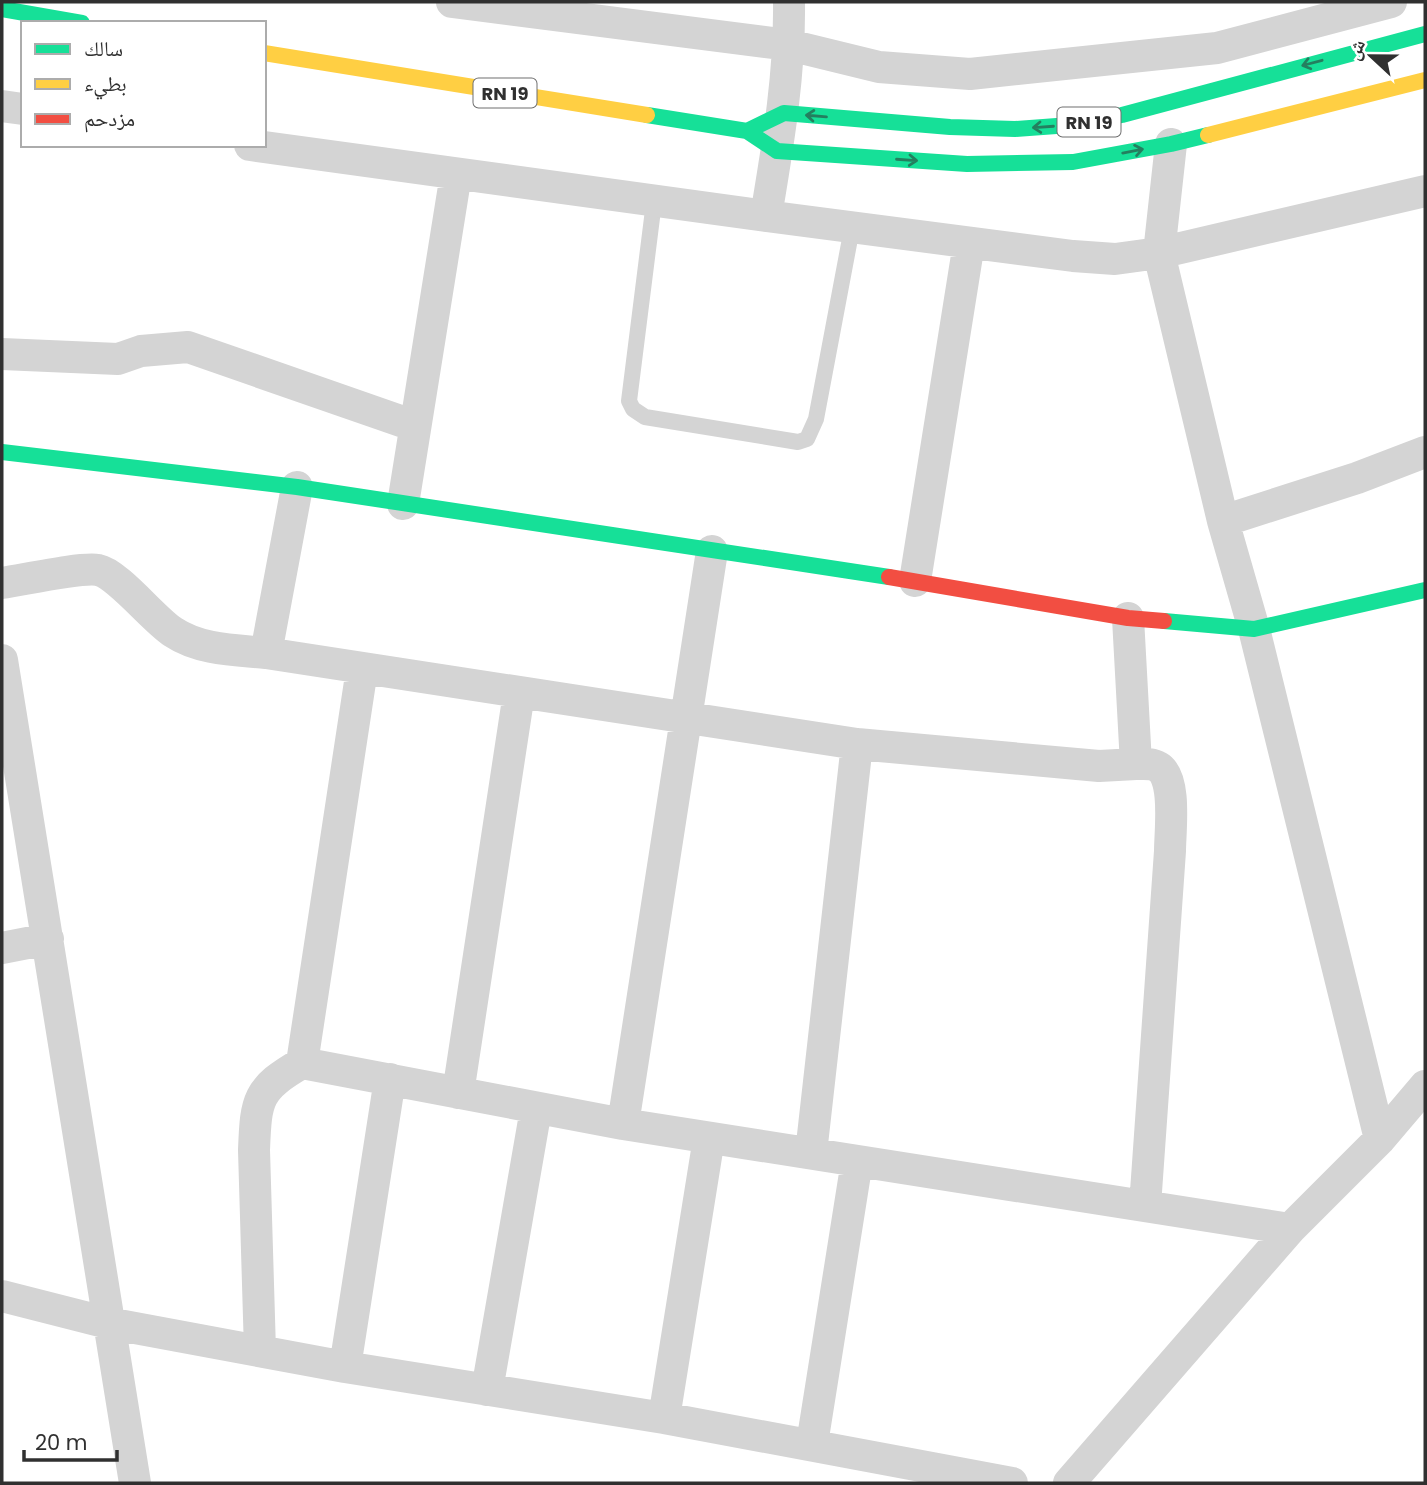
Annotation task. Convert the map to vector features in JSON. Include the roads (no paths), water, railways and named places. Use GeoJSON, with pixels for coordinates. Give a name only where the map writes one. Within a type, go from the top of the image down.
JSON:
{"type":"FeatureCollection","features":[{"type":"Feature","properties":{"kind":"main road"},"geometry":{"type":"LineString","coordinates":[[2,9],[71,21]]}},
{"type":"Feature","properties":{"kind":"main road","name":"RN 19"},"geometry":{"type":"LineString","coordinates":[[784,113],[950,127],[1016,129],[1070,125],[1122,116],[1425,34]]}},
{"type":"Feature","properties":{"kind":"main road","name":"RN 19"},"geometry":{"type":"LineString","coordinates":[[266,53],[747,131],[777,151],[967,164],[1073,162],[1171,144],[1425,80]]}},
{"type":"Feature","properties":{"kind":"main road"},"geometry":{"type":"LineString","coordinates":[[747,131],[784,113]]}},
{"type":"Feature","properties":{"kind":"main road"},"geometry":{"type":"LineString","coordinates":[[2,452],[297,487],[915,581],[1128,618],[1254,629],[1425,590]]}},
{"type":"Feature","properties":{"kind":"street"},"geometry":{"type":"LineString","coordinates":[[452,2],[789,45],[879,67],[970,74],[1217,48],[1391,2]]}},
{"type":"Feature","properties":{"kind":"street"},"geometry":{"type":"LineString","coordinates":[[766,216],[784,113],[789,2]]}},
{"type":"Feature","properties":{"kind":"street"},"geometry":{"type":"LineString","coordinates":[[2,106],[21,109]]}},
{"type":"Feature","properties":{"kind":"street"},"geometry":{"type":"LineString","coordinates":[[1171,144],[1159,253],[1223,521],[1254,629],[1380,1139]]}},
{"type":"Feature","properties":{"kind":"street"},"geometry":{"type":"LineString","coordinates":[[264,147],[654,202],[1073,256],[1115,259],[1159,253],[1425,191]]}},
{"type":"Feature","properties":{"kind":"street"},"geometry":{"type":"LineString","coordinates":[[403,503],[456,174]]}},
{"type":"Feature","properties":{"kind":"street"},"geometry":{"type":"LineString","coordinates":[[915,581],[968,243]]}},
{"type":"Feature","properties":{"kind":"street"},"geometry":{"type":"LineString","coordinates":[[2,354],[118,359],[141,351],[188,347],[415,426]]}},
{"type":"Feature","properties":{"kind":"street"},"geometry":{"type":"LineString","coordinates":[[1223,521],[1357,478],[1425,452]]}},
{"type":"Feature","properties":{"kind":"street"},"geometry":{"type":"LineString","coordinates":[[266,653],[297,487]]}},
{"type":"Feature","properties":{"kind":"street"},"geometry":{"type":"LineString","coordinates":[[623,1124],[712,551]]}},
{"type":"Feature","properties":{"kind":"street"},"geometry":{"type":"LineString","coordinates":[[2,583],[98,570],[113,579],[172,631],[210,647],[266,653],[857,744],[1099,766],[1151,764],[1163,770],[1168,778],[1171,795],[1170,852],[1145,1206]]}},
{"type":"Feature","properties":{"kind":"street"},"geometry":{"type":"LineString","coordinates":[[1128,618],[1136,764]]}},
{"type":"Feature","properties":{"kind":"street"},"geometry":{"type":"LineString","coordinates":[[2,660],[13,794],[48,939],[135,1483]]}},
{"type":"Feature","properties":{"kind":"street"},"geometry":{"type":"LineString","coordinates":[[302,1063],[362,669]]}},
{"type":"Feature","properties":{"kind":"street"},"geometry":{"type":"LineString","coordinates":[[458,1093],[519,693]]}},
{"type":"Feature","properties":{"kind":"street"},"geometry":{"type":"LineString","coordinates":[[811,1153],[857,744]]}},
{"type":"Feature","properties":{"kind":"street"},"geometry":{"type":"LineString","coordinates":[[2,948],[48,939]]}},
{"type":"Feature","properties":{"kind":"street"},"geometry":{"type":"LineString","coordinates":[[260,1351],[254,1150],[256,1122],[265,1089],[276,1078],[302,1063],[623,1124],[1290,1229]]}},
{"type":"Feature","properties":{"kind":"street"},"geometry":{"type":"LineString","coordinates":[[345,1367],[390,1079]]}},
{"type":"Feature","properties":{"kind":"street"},"geometry":{"type":"LineString","coordinates":[[1069,1483],[1290,1229],[1380,1139],[1425,1086]]}},
{"type":"Feature","properties":{"kind":"street"},"geometry":{"type":"LineString","coordinates":[[487,1390],[536,1109]]}},
{"type":"Feature","properties":{"kind":"street"},"geometry":{"type":"LineString","coordinates":[[664,1418],[709,1138]]}},
{"type":"Feature","properties":{"kind":"street"},"geometry":{"type":"LineString","coordinates":[[811,1444],[857,1161]]}},
{"type":"Feature","properties":{"kind":"street"},"geometry":{"type":"LineString","coordinates":[[2,1296],[108,1323],[345,1367],[664,1418],[1012,1483]]}},
{"type":"Feature","properties":{"kind":"lane"},"geometry":{"type":"LineString","coordinates":[[654,202],[629,401],[633,409],[645,417],[799,442],[807,439],[816,419],[852,228]]}}]}
